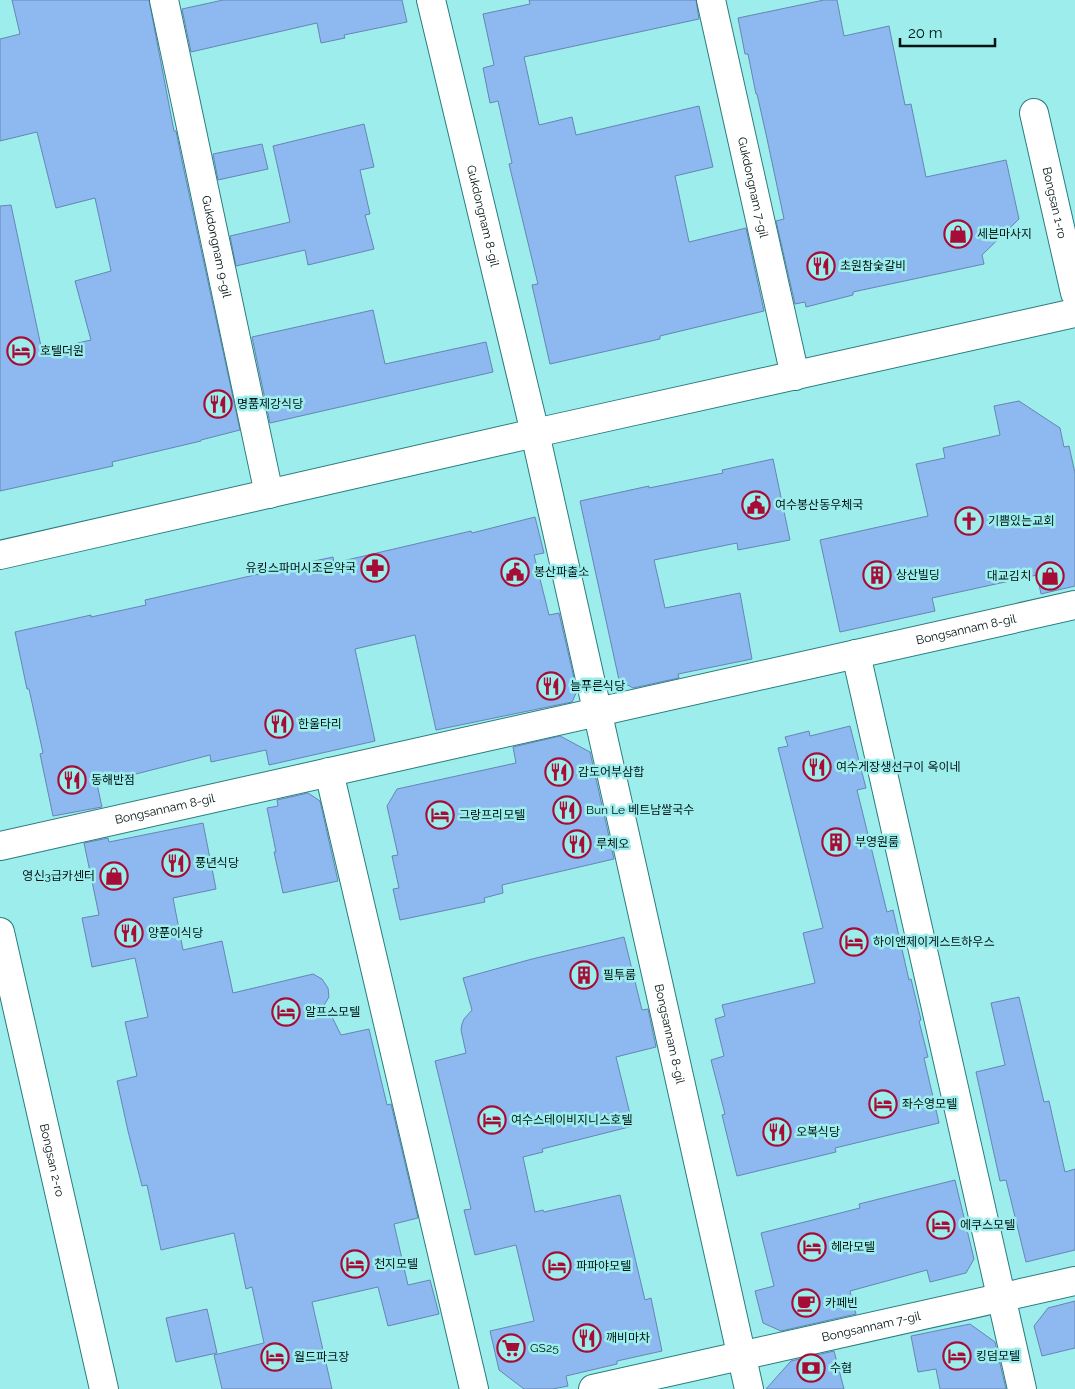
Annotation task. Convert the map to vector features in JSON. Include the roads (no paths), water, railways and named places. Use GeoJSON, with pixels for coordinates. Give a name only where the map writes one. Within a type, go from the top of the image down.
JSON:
{"type":"FeatureCollection","features":[{"type":"Feature","properties":{"kind":"street","name":"Gukdongnam 9-gil"},"geometry":{"type":"LineString","coordinates":[[164,0],[269,494]]}},
{"type":"Feature","properties":{"kind":"street","name":"Gukdongnam 8-gil"},"geometry":{"type":"LineString","coordinates":[[432,0],[535,433],[597,712]]}},
{"type":"Feature","properties":{"kind":"street","name":"Gukdongnam 7-gil"},"geometry":{"type":"LineString","coordinates":[[711,0],[795,376]]}},
{"type":"Feature","properties":{"kind":"street","name":"Bongsan 1-ro"},"geometry":{"type":"LineString","coordinates":[[1034,113],[1075,293]]}},
{"type":"Feature","properties":{"kind":"street"},"geometry":{"type":"LineString","coordinates":[[0,555],[1075,312]]}},
{"type":"Feature","properties":{"kind":"street","name":"Bongsannam 8-gil"},"geometry":{"type":"LineString","coordinates":[[0,846],[1075,605]]}},
{"type":"Feature","properties":{"kind":"street"},"geometry":{"type":"LineString","coordinates":[[856,654],[1022,1389]]}},
{"type":"Feature","properties":{"kind":"street","name":"Bongsannam 8-gil"},"geometry":{"type":"LineString","coordinates":[[597,712],[741,1356]]}},
{"type":"Feature","properties":{"kind":"street"},"geometry":{"type":"LineString","coordinates":[[329,772],[474,1389]]}},
{"type":"Feature","properties":{"kind":"street","name":"Bongsan 2-ro"},"geometry":{"type":"LineString","coordinates":[[0,932],[99,1387]]}},
{"type":"Feature","properties":{"kind":"street","name":"Bongsannam 7-gil"},"geometry":{"type":"LineString","coordinates":[[593,1389],[1075,1281]]}},
{"type":"Feature","properties":{"kind":"street"},"geometry":{"type":"LineString","coordinates":[[741,1356],[749,1389]]}},
{"type":"Feature","properties":{"kind":"place","name":"세븐마사지"},"geometry":{"type":"Point","coordinates":[958,234]}},
{"type":"Feature","properties":{"kind":"place","name":"초원참숯갈비"},"geometry":{"type":"Point","coordinates":[821,266]}},
{"type":"Feature","properties":{"kind":"place","name":"호텔더원"},"geometry":{"type":"Point","coordinates":[21,351]}},
{"type":"Feature","properties":{"kind":"place","name":"명품제강식당"},"geometry":{"type":"Point","coordinates":[218,404]}},
{"type":"Feature","properties":{"kind":"place","name":"여수봉산동우체국"},"geometry":{"type":"Point","coordinates":[756,505]}},
{"type":"Feature","properties":{"kind":"place","name":"기쁨있는교회"},"geometry":{"type":"Point","coordinates":[969,521]}},
{"type":"Feature","properties":{"kind":"place","name":"유킹스파머시조은약국"},"geometry":{"type":"Point","coordinates":[375,568]}},
{"type":"Feature","properties":{"kind":"place","name":"봉산파출소"},"geometry":{"type":"Point","coordinates":[515,572]}},
{"type":"Feature","properties":{"kind":"place","name":"상산빌딩"},"geometry":{"type":"Point","coordinates":[877,575]}},
{"type":"Feature","properties":{"kind":"place","name":"대교김치"},"geometry":{"type":"Point","coordinates":[1050,576]}},
{"type":"Feature","properties":{"kind":"place","name":"늘푸른식당"},"geometry":{"type":"Point","coordinates":[551,686]}},
{"type":"Feature","properties":{"kind":"place","name":"한울타리"},"geometry":{"type":"Point","coordinates":[279,724]}},
{"type":"Feature","properties":{"kind":"place","name":"여수게장생선구이 옥이네"},"geometry":{"type":"Point","coordinates":[817,767]}},
{"type":"Feature","properties":{"kind":"place","name":"감도어부삼합"},"geometry":{"type":"Point","coordinates":[559,772]}},
{"type":"Feature","properties":{"kind":"place","name":"동해반점"},"geometry":{"type":"Point","coordinates":[72,780]}},
{"type":"Feature","properties":{"kind":"place","name":"Bun Le 베트남쌀국수"},"geometry":{"type":"Point","coordinates":[567,810]}},
{"type":"Feature","properties":{"kind":"place","name":"그랑프리모텔"},"geometry":{"type":"Point","coordinates":[440,815]}},
{"type":"Feature","properties":{"kind":"place","name":"부영원룸"},"geometry":{"type":"Point","coordinates":[836,842]}},
{"type":"Feature","properties":{"kind":"place","name":"루체오"},"geometry":{"type":"Point","coordinates":[577,844]}},
{"type":"Feature","properties":{"kind":"place","name":"풍년식당"},"geometry":{"type":"Point","coordinates":[176,863]}},
{"type":"Feature","properties":{"kind":"place","name":"영신3급카센터"},"geometry":{"type":"Point","coordinates":[114,876]}},
{"type":"Feature","properties":{"kind":"place","name":"양푼이식당"},"geometry":{"type":"Point","coordinates":[129,933]}},
{"type":"Feature","properties":{"kind":"place","name":"하이앤제이게스트하우스"},"geometry":{"type":"Point","coordinates":[854,942]}},
{"type":"Feature","properties":{"kind":"place","name":"필투룸"},"geometry":{"type":"Point","coordinates":[584,975]}},
{"type":"Feature","properties":{"kind":"place","name":"알프스모텔"},"geometry":{"type":"Point","coordinates":[286,1012]}},
{"type":"Feature","properties":{"kind":"place","name":"좌수영모텔"},"geometry":{"type":"Point","coordinates":[883,1104]}},
{"type":"Feature","properties":{"kind":"place","name":"여수스테이비지니스호텔"},"geometry":{"type":"Point","coordinates":[492,1120]}},
{"type":"Feature","properties":{"kind":"place","name":"오복식당"},"geometry":{"type":"Point","coordinates":[777,1132]}},
{"type":"Feature","properties":{"kind":"place","name":"에쿠스모텔"},"geometry":{"type":"Point","coordinates":[941,1225]}},
{"type":"Feature","properties":{"kind":"place","name":"헤라모텔"},"geometry":{"type":"Point","coordinates":[812,1247]}},
{"type":"Feature","properties":{"kind":"place","name":"천지모텔"},"geometry":{"type":"Point","coordinates":[355,1264]}},
{"type":"Feature","properties":{"kind":"place","name":"파파야모텔"},"geometry":{"type":"Point","coordinates":[557,1266]}},
{"type":"Feature","properties":{"kind":"place","name":"카페빈"},"geometry":{"type":"Point","coordinates":[806,1303]}},
{"type":"Feature","properties":{"kind":"place","name":"깨비마차"},"geometry":{"type":"Point","coordinates":[587,1338]}},
{"type":"Feature","properties":{"kind":"place","name":"GS25"},"geometry":{"type":"Point","coordinates":[511,1348]}},
{"type":"Feature","properties":{"kind":"place","name":"킹덤모텔"},"geometry":{"type":"Point","coordinates":[957,1356]}},
{"type":"Feature","properties":{"kind":"place","name":"월드파크장"},"geometry":{"type":"Point","coordinates":[275,1357]}},
{"type":"Feature","properties":{"kind":"place","name":"수협"},"geometry":{"type":"Point","coordinates":[811,1368]}}]}
